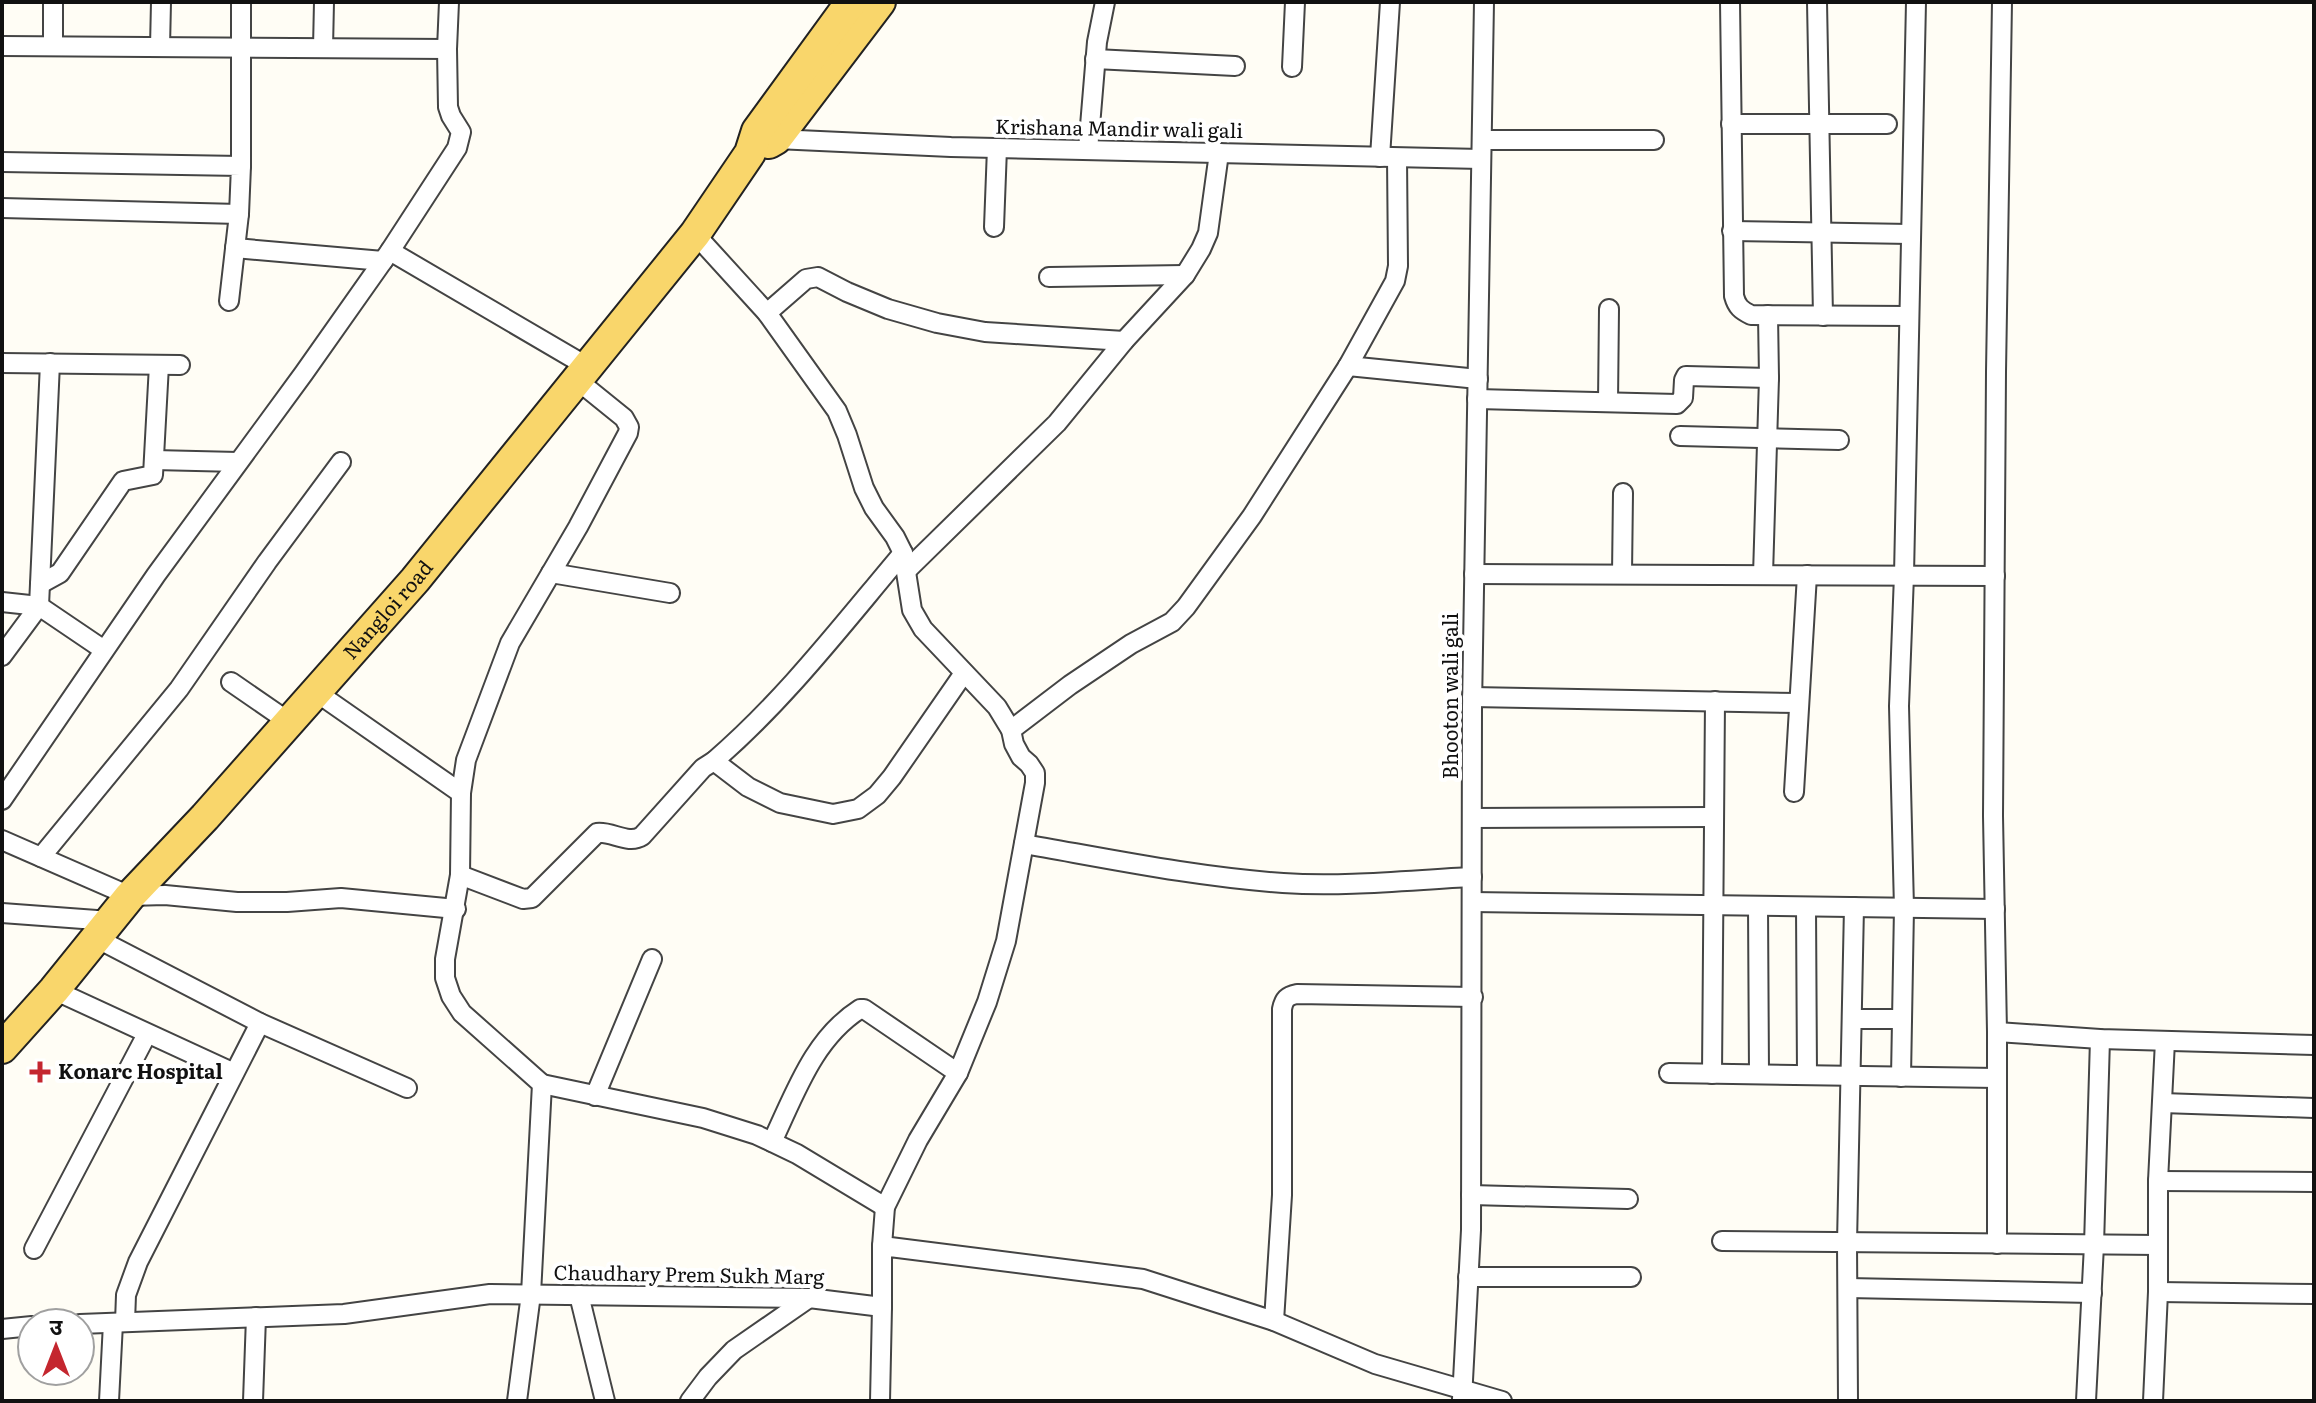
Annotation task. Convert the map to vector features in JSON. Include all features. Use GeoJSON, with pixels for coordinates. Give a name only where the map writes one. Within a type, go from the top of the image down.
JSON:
{"type":"FeatureCollection","features":[{"type":"Feature","properties":{"kind":"main road"},"geometry":{"type":"LineString","coordinates":[[761,141],[851,2]]}},
{"type":"Feature","properties":{"kind":"main road"},"geometry":{"type":"LineString","coordinates":[[761,141],[880,2]]}},
{"type":"Feature","properties":{"kind":"main road","name":"Nangloi road"},"geometry":{"type":"LineString","coordinates":[[2,1048],[54,990],[130,896],[205,817],[415,580],[695,234],[761,141]]}},
{"type":"Feature","properties":{"kind":"street"},"geometry":{"type":"LineString","coordinates":[[53,2],[53,46]]}},
{"type":"Feature","properties":{"kind":"street"},"geometry":{"type":"LineString","coordinates":[[160,47],[161,2]]}},
{"type":"Feature","properties":{"kind":"street"},"geometry":{"type":"LineString","coordinates":[[229,301],[241,166],[241,2]]}},
{"type":"Feature","properties":{"kind":"street"},"geometry":{"type":"LineString","coordinates":[[323,48],[324,2]]}},
{"type":"Feature","properties":{"kind":"street"},"geometry":{"type":"LineString","coordinates":[[2,800],[156,575],[387,256],[461,139],[459,127],[448,107],[449,2]]}},
{"type":"Feature","properties":{"kind":"street"},"geometry":{"type":"LineString","coordinates":[[1088,150],[1095,59],[1105,2]]}},
{"type":"Feature","properties":{"kind":"street"},"geometry":{"type":"LineString","coordinates":[[1292,67],[1295,2]]}},
{"type":"Feature","properties":{"kind":"street"},"geometry":{"type":"LineString","coordinates":[[1011,730],[1131,644],[1172,622],[1186,607],[1252,516],[1348,366],[1395,281],[1398,266],[1388,157],[1390,2]]}},
{"type":"Feature","properties":{"kind":"street","name":"Bhooton wali gali"},"geometry":{"type":"LineString","coordinates":[[1462,1395],[1471,1195],[1472,697],[1484,2]]}},
{"type":"Feature","properties":{"kind":"street"},"geometry":{"type":"LineString","coordinates":[[1730,2],[1732,231],[1736,303],[1740,310],[1751,315],[1908,316]]}},
{"type":"Feature","properties":{"kind":"street"},"geometry":{"type":"LineString","coordinates":[[1817,2],[1823,316]]}},
{"type":"Feature","properties":{"kind":"street"},"geometry":{"type":"LineString","coordinates":[[1901,1077],[1904,908],[1899,706],[1916,2]]}},
{"type":"Feature","properties":{"kind":"street"},"geometry":{"type":"LineString","coordinates":[[1997,1244],[1993,816],[2002,2]]}},
{"type":"Feature","properties":{"kind":"street"},"geometry":{"type":"LineString","coordinates":[[2,46],[447,49]]}},
{"type":"Feature","properties":{"kind":"street"},"geometry":{"type":"LineString","coordinates":[[1095,59],[1235,66]]}},
{"type":"Feature","properties":{"kind":"street"},"geometry":{"type":"LineString","coordinates":[[1731,124],[1887,124]]}},
{"type":"Feature","properties":{"kind":"street","name":"Krishana Mandir wali gali"},"geometry":{"type":"LineString","coordinates":[[761,141],[1388,157],[1654,140]]}},
{"type":"Feature","properties":{"kind":"street"},"geometry":{"type":"LineString","coordinates":[[994,227],[997,148]]}},
{"type":"Feature","properties":{"kind":"street"},"geometry":{"type":"LineString","coordinates":[[460,875],[528,900],[537,895],[597,833],[606,832],[630,840],[642,836],[703,768],[742,737],[905,562],[1057,423],[1124,341],[1185,275],[1208,233],[1219,153]]}},
{"type":"Feature","properties":{"kind":"street"},"geometry":{"type":"LineString","coordinates":[[2,162],[241,166]]}},
{"type":"Feature","properties":{"kind":"street"},"geometry":{"type":"LineString","coordinates":[[2,208],[239,214]]}},
{"type":"Feature","properties":{"kind":"street"},"geometry":{"type":"LineString","coordinates":[[1732,231],[1910,234]]}},
{"type":"Feature","properties":{"kind":"street"},"geometry":{"type":"LineString","coordinates":[[695,234],[767,313],[837,411],[864,488],[895,537],[905,562],[912,610],[923,629],[997,707],[1011,730],[1021,757],[1035,773],[1006,941],[987,1002],[958,1073],[918,1140],[885,1207],[880,1401]]}},
{"type":"Feature","properties":{"kind":"street"},"geometry":{"type":"LineString","coordinates":[[235,248],[387,256],[583,374],[629,427],[600,486],[510,643],[466,760],[461,793],[460,875],[445,959],[445,978],[451,996],[462,1013],[542,1084],[703,1118],[757,1135],[797,1154],[885,1207]]}},
{"type":"Feature","properties":{"kind":"street"},"geometry":{"type":"LineString","coordinates":[[1049,277],[1185,275]]}},
{"type":"Feature","properties":{"kind":"street"},"geometry":{"type":"LineString","coordinates":[[767,313],[806,279],[818,277],[888,309],[937,323],[985,332],[1124,341]]}},
{"type":"Feature","properties":{"kind":"street"},"geometry":{"type":"LineString","coordinates":[[1608,402],[1609,309]]}},
{"type":"Feature","properties":{"kind":"street"},"geometry":{"type":"LineString","coordinates":[[1763,575],[1768,315]]}},
{"type":"Feature","properties":{"kind":"street"},"geometry":{"type":"LineString","coordinates":[[2,363],[180,365]]}},
{"type":"Feature","properties":{"kind":"street"},"geometry":{"type":"LineString","coordinates":[[2,656],[39,606],[50,363]]}},
{"type":"Feature","properties":{"kind":"street"},"geometry":{"type":"LineString","coordinates":[[40,584],[60,573],[123,481],[153,475],[159,365]]}},
{"type":"Feature","properties":{"kind":"street"},"geometry":{"type":"LineString","coordinates":[[1348,366],[1478,379]]}},
{"type":"Feature","properties":{"kind":"street"},"geometry":{"type":"LineString","coordinates":[[1477,399],[1679,403],[1683,398],[1685,378],[1691,375],[1769,378]]}},
{"type":"Feature","properties":{"kind":"street"},"geometry":{"type":"LineString","coordinates":[[1680,436],[1839,440]]}},
{"type":"Feature","properties":{"kind":"street"},"geometry":{"type":"LineString","coordinates":[[154,460],[238,462]]}},
{"type":"Feature","properties":{"kind":"street"},"geometry":{"type":"LineString","coordinates":[[41,857],[179,689],[341,462]]}},
{"type":"Feature","properties":{"kind":"street"},"geometry":{"type":"LineString","coordinates":[[1622,574],[1623,493]]}},
{"type":"Feature","properties":{"kind":"street"},"geometry":{"type":"LineString","coordinates":[[551,573],[670,593]]}},
{"type":"Feature","properties":{"kind":"street"},"geometry":{"type":"LineString","coordinates":[[1474,574],[1995,576]]}},
{"type":"Feature","properties":{"kind":"street"},"geometry":{"type":"LineString","coordinates":[[1794,792],[1807,575]]}},
{"type":"Feature","properties":{"kind":"street"},"geometry":{"type":"LineString","coordinates":[[2,602],[39,606],[104,650]]}},
{"type":"Feature","properties":{"kind":"street"},"geometry":{"type":"LineString","coordinates":[[714,761],[748,787],[780,803],[833,814],[858,809],[877,795],[892,777],[964,673]]}},
{"type":"Feature","properties":{"kind":"street"},"geometry":{"type":"LineString","coordinates":[[231,682],[289,722]]}},
{"type":"Feature","properties":{"kind":"street"},"geometry":{"type":"LineString","coordinates":[[316,692],[461,793]]}},
{"type":"Feature","properties":{"kind":"street"},"geometry":{"type":"LineString","coordinates":[[1472,697],[1798,703]]}},
{"type":"Feature","properties":{"kind":"street"},"geometry":{"type":"LineString","coordinates":[[1712,1074],[1715,701]]}},
{"type":"Feature","properties":{"kind":"street"},"geometry":{"type":"LineString","coordinates":[[1472,818],[1713,817]]}},
{"type":"Feature","properties":{"kind":"street"},"geometry":{"type":"LineString","coordinates":[[2,840],[130,896],[165,895],[237,902],[341,898],[456,909]]}},
{"type":"Feature","properties":{"kind":"street"},"geometry":{"type":"LineString","coordinates":[[1024,844],[1214,877],[1287,883],[1472,877]]}},
{"type":"Feature","properties":{"kind":"street"},"geometry":{"type":"LineString","coordinates":[[1472,902],[1995,909]]}},
{"type":"Feature","properties":{"kind":"street"},"geometry":{"type":"LineString","coordinates":[[1758,906],[1759,1074]]}},
{"type":"Feature","properties":{"kind":"street"},"geometry":{"type":"LineString","coordinates":[[1806,907],[1807,1075]]}},
{"type":"Feature","properties":{"kind":"street"},"geometry":{"type":"LineString","coordinates":[[1848,1401],[1847,1243],[1854,907]]}},
{"type":"Feature","properties":{"kind":"street"},"geometry":{"type":"LineString","coordinates":[[2,913],[103,930],[260,1023],[407,1088]]}},
{"type":"Feature","properties":{"kind":"street"},"geometry":{"type":"LineString","coordinates":[[595,1096],[652,959]]}},
{"type":"Feature","properties":{"kind":"street"},"geometry":{"type":"LineString","coordinates":[[54,990],[234,1073]]}},
{"type":"Feature","properties":{"kind":"street"},"geometry":{"type":"LineString","coordinates":[[1274,1321],[1282,1195],[1284,1001],[1288,996],[1297,994],[1473,997]]}},
{"type":"Feature","properties":{"kind":"street"},"geometry":{"type":"LineString","coordinates":[[772,1142],[813,1057],[825,1040],[860,1009],[958,1073]]}},
{"type":"Feature","properties":{"kind":"street"},"geometry":{"type":"LineString","coordinates":[[1852,1019],[1902,1019]]}},
{"type":"Feature","properties":{"kind":"street"},"geometry":{"type":"LineString","coordinates":[[109,1401],[119,1323],[130,1280],[260,1023]]}},
{"type":"Feature","properties":{"kind":"street"},"geometry":{"type":"LineString","coordinates":[[1997,1032],[2100,1039],[2314,1045]]}},
{"type":"Feature","properties":{"kind":"street"},"geometry":{"type":"LineString","coordinates":[[34,1249],[147,1034]]}},
{"type":"Feature","properties":{"kind":"street"},"geometry":{"type":"LineString","coordinates":[[2086,1401],[2100,1039]]}},
{"type":"Feature","properties":{"kind":"street"},"geometry":{"type":"LineString","coordinates":[[2153,1401],[2165,1041]]}},
{"type":"Feature","properties":{"kind":"street"},"geometry":{"type":"LineString","coordinates":[[1669,1073],[1997,1078]]}},
{"type":"Feature","properties":{"kind":"street"},"geometry":{"type":"LineString","coordinates":[[517,1401],[531,1294],[542,1084]]}},
{"type":"Feature","properties":{"kind":"street"},"geometry":{"type":"LineString","coordinates":[[2162,1103],[2314,1108]]}},
{"type":"Feature","properties":{"kind":"street"},"geometry":{"type":"LineString","coordinates":[[2158,1181],[2314,1182]]}},
{"type":"Feature","properties":{"kind":"street"},"geometry":{"type":"LineString","coordinates":[[1471,1195],[1628,1199]]}},
{"type":"Feature","properties":{"kind":"street"},"geometry":{"type":"LineString","coordinates":[[1722,1241],[2158,1245]]}},
{"type":"Feature","properties":{"kind":"street"},"geometry":{"type":"LineString","coordinates":[[882,1246],[1143,1279],[1274,1321],[1375,1364],[1462,1395],[1502,1401]]}},
{"type":"Feature","properties":{"kind":"street"},"geometry":{"type":"LineString","coordinates":[[1468,1277],[1631,1277]]}},
{"type":"Feature","properties":{"kind":"street"},"geometry":{"type":"LineString","coordinates":[[1848,1288],[2092,1293]]}},
{"type":"Feature","properties":{"kind":"street"},"geometry":{"type":"LineString","coordinates":[[2158,1292],[2314,1294]]}},
{"type":"Feature","properties":{"kind":"street","name":"Chaudhary Prem Sukh Marg"},"geometry":{"type":"LineString","coordinates":[[96,1324],[344,1314],[490,1294],[809,1298],[882,1307]]}},
{"type":"Feature","properties":{"kind":"street"},"geometry":{"type":"LineString","coordinates":[[579,1295],[605,1401]]}},
{"type":"Feature","properties":{"kind":"street"},"geometry":{"type":"LineString","coordinates":[[690,1401],[734,1350],[809,1298]]}},
{"type":"Feature","properties":{"kind":"street"},"geometry":{"type":"LineString","coordinates":[[253,1401],[256,1317]]}},
{"type":"Feature","properties":{"kind":"place","name":"Konarc Hospital"},"geometry":{"type":"Point","coordinates":[40,1072]}}]}
